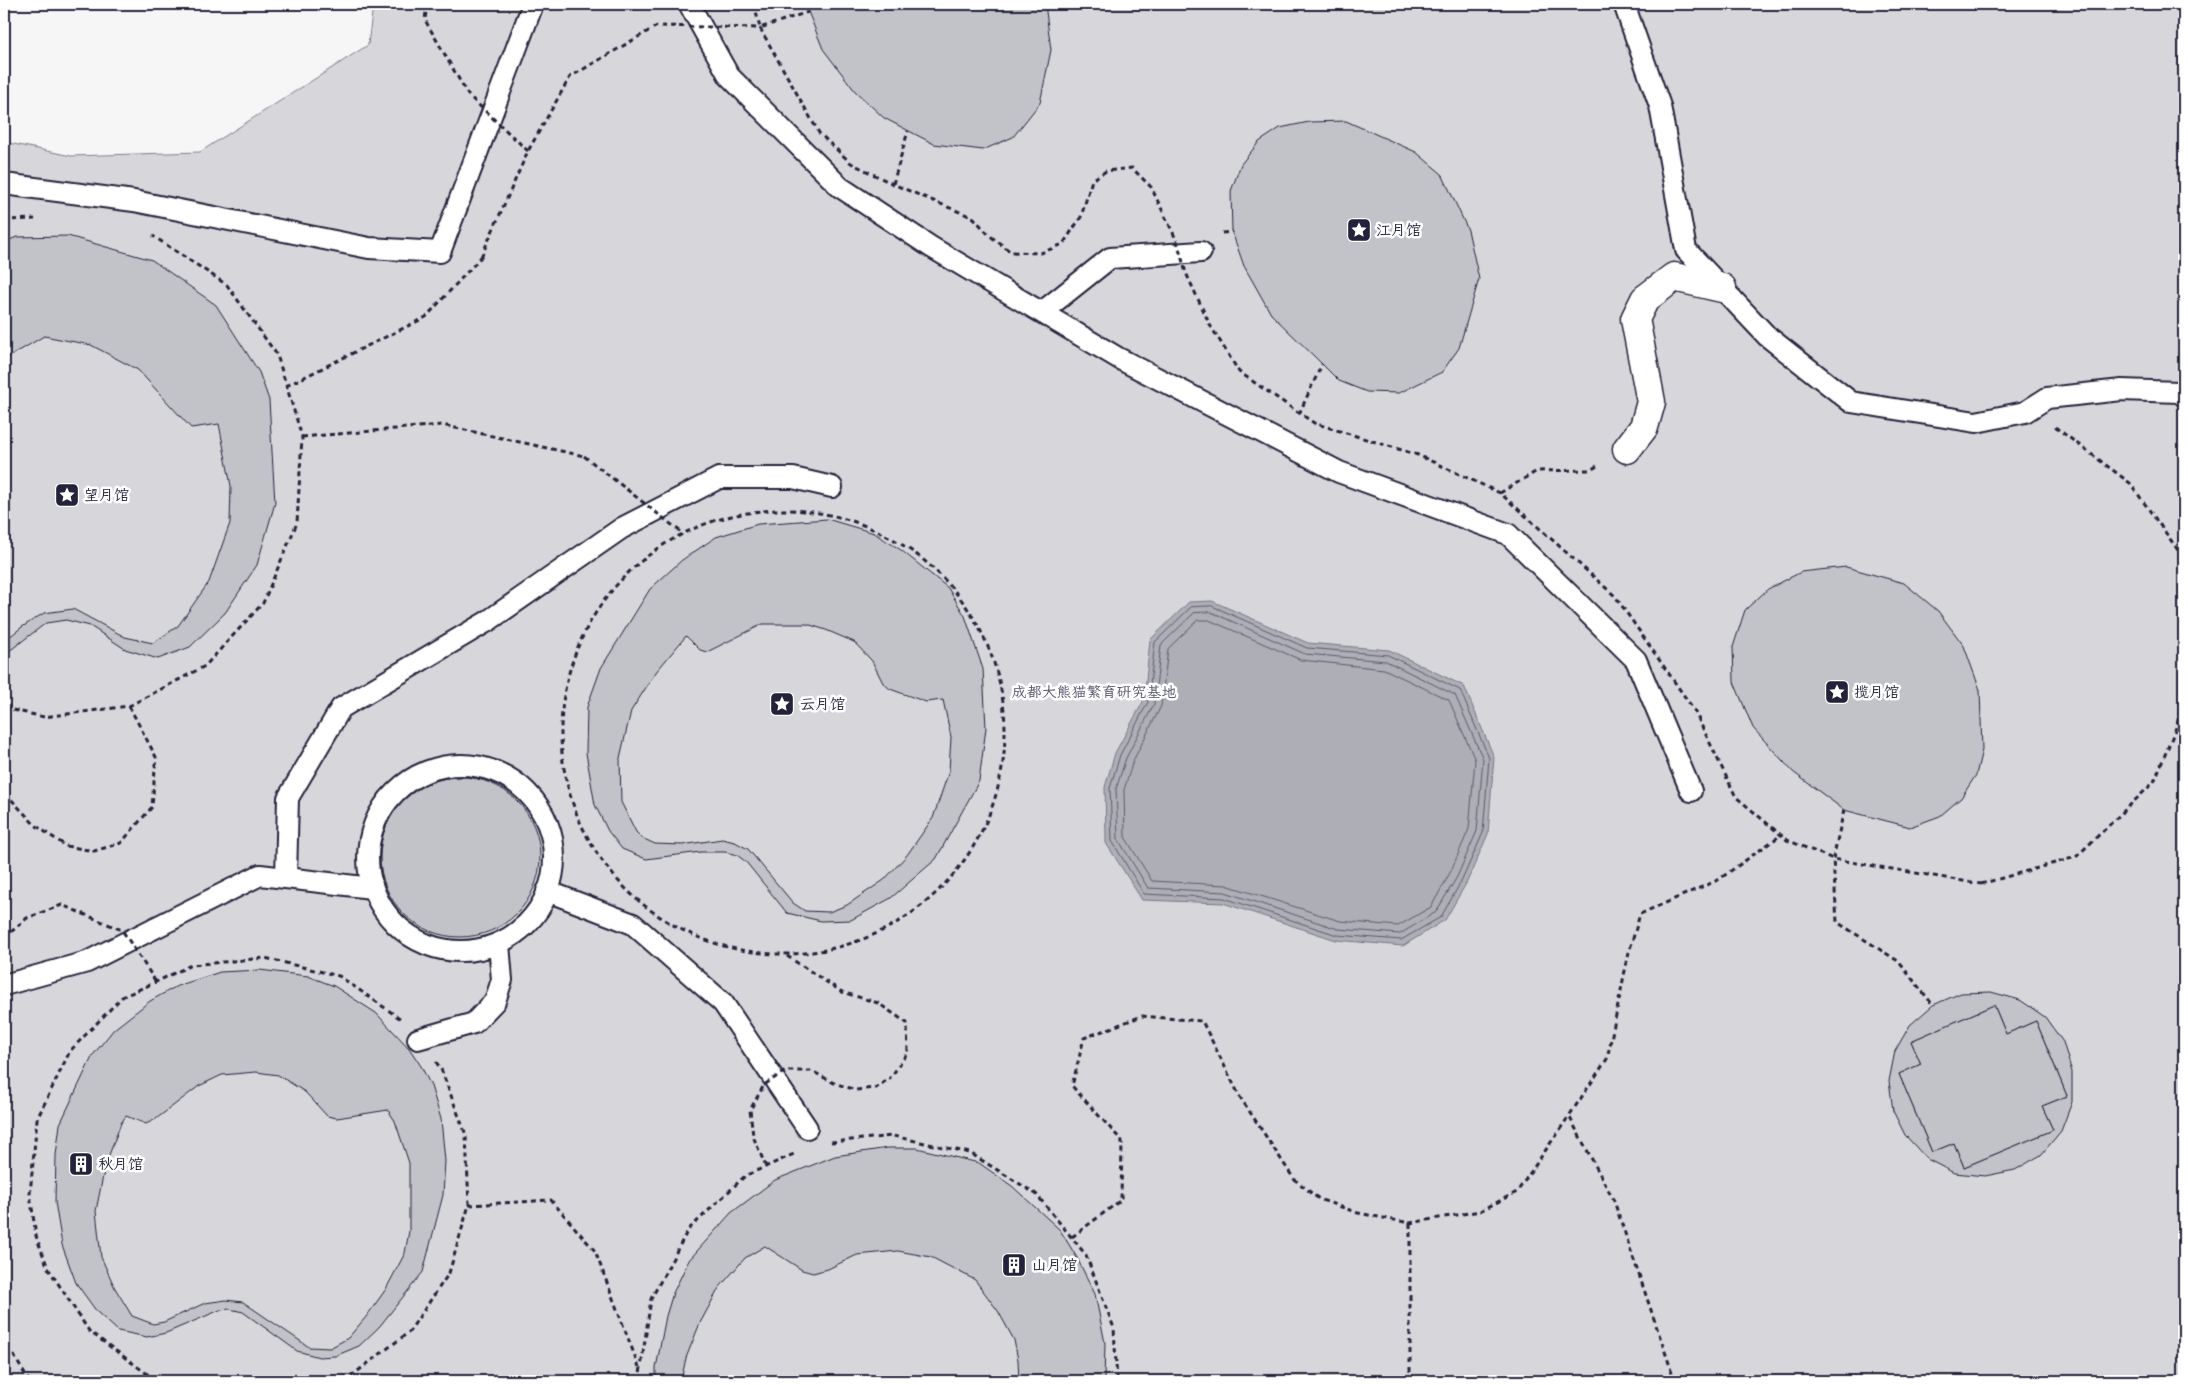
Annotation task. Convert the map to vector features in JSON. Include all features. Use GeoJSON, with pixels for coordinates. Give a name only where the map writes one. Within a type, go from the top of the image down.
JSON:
{"type":"FeatureCollection","features":[{"type":"Feature","properties":{"kind":"street"},"geometry":{"type":"LineString","coordinates":[[1627,449],[1644,427],[1651,402],[1635,319],[1645,299],[1674,277],[1722,288]]}},
{"type":"Feature","properties":{"kind":"lane"},"geometry":{"type":"LineString","coordinates":[[4,184],[134,201],[368,248],[440,252],[533,4]]}},
{"type":"Feature","properties":{"kind":"lane"},"geometry":{"type":"LineString","coordinates":[[689,4],[729,76],[840,187],[931,247],[1120,359],[1340,472],[1508,534],[1636,660],[1691,790]]}},
{"type":"Feature","properties":{"kind":"lane"},"geometry":{"type":"LineString","coordinates":[[1624,4],[1660,106],[1686,250],[1767,336],[1851,402],[1976,422],[2025,412],[2047,398],[2122,390],[2179,392],[2184,396]]}},
{"type":"Feature","properties":{"kind":"lane"},"geometry":{"type":"LineString","coordinates":[[1042,312],[1110,258],[1201,252]]}},
{"type":"Feature","properties":{"kind":"lane"},"geometry":{"type":"LineString","coordinates":[[286,878],[288,798],[341,708],[488,621],[622,528],[719,478],[793,478],[832,487]]}},
{"type":"Feature","properties":{"kind":"lane"},"geometry":{"type":"LineString","coordinates":[[465,764],[494,771],[521,786],[541,811],[553,840],[553,872],[547,890],[544,902],[525,927],[499,944],[469,952],[438,950],[409,937],[386,915],[372,888],[367,858],[372,828],[386,802],[408,781],[421,774],[435,768],[465,764]]}},
{"type":"Feature","properties":{"kind":"lane"},"geometry":{"type":"LineString","coordinates":[[4,985],[87,962],[260,875],[372,888]]}},
{"type":"Feature","properties":{"kind":"lane"},"geometry":{"type":"LineString","coordinates":[[547,890],[633,924],[723,1002],[807,1128]]}},
{"type":"Feature","properties":{"kind":"lane"},"geometry":{"type":"LineString","coordinates":[[418,1039],[474,1023],[495,1001],[502,980],[499,944]]}},
{"type":"Feature","properties":{"kind":"path"},"geometry":{"type":"LineString","coordinates":[[426,4],[425,20],[468,95],[528,151]]}},
{"type":"Feature","properties":{"kind":"path"},"geometry":{"type":"LineString","coordinates":[[754,4],[760,28],[819,133],[851,163],[893,184],[974,218],[990,235],[1012,252],[1041,253],[1063,244],[1081,217],[1092,180],[1106,171],[1132,168],[1151,187],[1177,242],[1186,273],[1210,325],[1238,372],[1314,423],[1418,454],[1500,493],[1615,596],[1694,710],[1736,797],[1787,840],[1834,859],[1981,884],[2076,857],[2154,782],[2177,724],[2184,690]]}},
{"type":"Feature","properties":{"kind":"path"},"geometry":{"type":"LineString","coordinates":[[286,386],[426,317],[481,257],[528,151],[570,77],[657,26],[760,28],[808,12]]}},
{"type":"Feature","properties":{"kind":"path"},"geometry":{"type":"LineString","coordinates":[[893,184],[908,131]]}},
{"type":"Feature","properties":{"kind":"path"},"geometry":{"type":"LineString","coordinates":[[4,220],[42,218]]}},
{"type":"Feature","properties":{"kind":"path"},"geometry":{"type":"LineString","coordinates":[[4,708],[44,717],[129,706],[205,666],[263,603],[297,523],[302,437],[277,355],[227,285],[155,237],[146,234]]}},
{"type":"Feature","properties":{"kind":"path"},"geometry":{"type":"LineString","coordinates":[[1299,414],[1322,364]]}},
{"type":"Feature","properties":{"kind":"path"},"geometry":{"type":"LineString","coordinates":[[2025,412],[2059,429],[2130,483],[2180,554],[2184,575]]}},
{"type":"Feature","properties":{"kind":"path"},"geometry":{"type":"LineString","coordinates":[[302,437],[442,425],[584,456],[681,532]]}},
{"type":"Feature","properties":{"kind":"path"},"geometry":{"type":"LineString","coordinates":[[1500,493],[1537,471],[1590,470],[1627,449]]}},
{"type":"Feature","properties":{"kind":"path"},"geometry":{"type":"LineString","coordinates":[[753,509],[828,511],[896,538],[951,583],[989,645],[1006,716],[999,788],[970,855],[921,908],[858,943],[787,956],[715,945],[650,912],[598,858],[567,789],[560,713],[579,640],[621,577],[681,532],[753,509]]}},
{"type":"Feature","properties":{"kind":"path"},"geometry":{"type":"LineString","coordinates":[[4,795],[9,797],[35,825],[66,846],[94,852],[121,843],[152,807],[156,757],[129,706]]}},
{"type":"Feature","properties":{"kind":"path"},"geometry":{"type":"LineString","coordinates":[[1844,810],[1834,859],[1837,922],[1898,961],[1933,1005]]}},
{"type":"Feature","properties":{"kind":"path"},"geometry":{"type":"LineString","coordinates":[[1072,1237],[1121,1200],[1122,1141],[1072,1086],[1084,1038],[1142,1016],[1202,1021],[1240,1097],[1294,1179],[1320,1199],[1358,1213],[1410,1222],[1480,1211],[1518,1192],[1607,1059],[1628,956],[1640,914],[1718,880],[1780,834]]}},
{"type":"Feature","properties":{"kind":"path"},"geometry":{"type":"LineString","coordinates":[[4,938],[27,918],[62,905],[122,930],[156,982]]}},
{"type":"Feature","properties":{"kind":"path"},"geometry":{"type":"LineString","coordinates":[[766,1167],[753,1136],[750,1110],[764,1085],[785,1071],[812,1071],[834,1083],[856,1090],[876,1088],[891,1077],[908,1052],[907,1023],[878,1003],[842,992],[787,956]]}},
{"type":"Feature","properties":{"kind":"path"},"geometry":{"type":"LineString","coordinates":[[166,1381],[150,1376],[90,1331],[48,1268],[36,1236],[30,1194],[37,1119],[70,1051],[122,998],[191,965],[265,958],[338,976],[398,1014],[442,1069],[466,1135],[469,1206],[449,1273],[410,1332],[354,1374],[333,1381]]}},
{"type":"Feature","properties":{"kind":"path"},"geometry":{"type":"LineString","coordinates":[[1569,1116],[1614,1201],[1675,1381]]}},
{"type":"Feature","properties":{"kind":"path"},"geometry":{"type":"LineString","coordinates":[[826,1143],[894,1136],[970,1153],[1036,1194],[1086,1255],[1114,1328],[1117,1381]]}},
{"type":"Feature","properties":{"kind":"path"},"geometry":{"type":"LineString","coordinates":[[639,1381],[639,1367],[651,1299],[688,1230],[745,1176],[799,1151]]}},
{"type":"Feature","properties":{"kind":"path"},"geometry":{"type":"LineString","coordinates":[[469,1206],[551,1200],[595,1251],[639,1367]]}},
{"type":"Feature","properties":{"kind":"path"},"geometry":{"type":"LineString","coordinates":[[1410,1222],[1410,1381]]}},
{"type":"Feature","properties":{"kind":"path"},"geometry":{"type":"LineString","coordinates":[[4,1358],[14,1356],[28,1381]]}},
{"type":"Feature","properties":{"kind":"green space","name":"成都大熊猫繁育研究基地"},"geometry":{"type":"Polygon","coordinates":[[[326,4],[2184,4],[2184,1381],[4,1381],[4,142],[71,156],[200,152],[368,45],[373,5],[326,4]]]}},
{"type":"Feature","properties":{"kind":"water"},"geometry":{"type":"Polygon","coordinates":[[[1212,601],[1308,643],[1389,650],[1464,686],[1494,757],[1488,834],[1467,882],[1445,920],[1403,946],[1336,940],[1223,903],[1142,900],[1106,843],[1105,787],[1115,753],[1144,700],[1150,640],[1189,602],[1212,601]]]}},
{"type":"Feature","properties":{"kind":"building"},"geometry":{"type":"Polygon","coordinates":[[[805,4],[1045,4],[1051,50],[1040,103],[1013,137],[983,150],[934,144],[884,118],[855,91],[823,49],[805,4]]]}},
{"type":"Feature","properties":{"kind":"building"},"geometry":{"type":"Polygon","coordinates":[[[1346,121],[1416,152],[1442,174],[1468,230],[1479,279],[1459,348],[1442,372],[1399,393],[1367,392],[1339,381],[1271,314],[1244,266],[1232,232],[1231,191],[1241,164],[1259,142],[1280,128],[1309,122],[1346,121]]]}},
{"type":"Feature","properties":{"kind":"building"},"geometry":{"type":"Polygon","coordinates":[[[68,236],[152,260],[216,305],[259,372],[269,400],[275,503],[257,565],[225,613],[190,647],[158,659],[125,649],[90,626],[66,620],[46,623],[4,655],[4,641],[22,627],[44,613],[73,609],[125,637],[153,643],[178,626],[209,582],[230,523],[231,486],[219,424],[191,428],[138,370],[91,345],[44,336],[4,360],[4,242],[17,237],[68,236]]]}},
{"type":"Feature","properties":{"kind":"building"},"geometry":{"type":"Polygon","coordinates":[[[827,519],[874,533],[901,550],[948,588],[965,616],[983,669],[986,728],[979,781],[936,859],[891,898],[851,920],[821,921],[787,913],[746,862],[737,855],[725,852],[701,852],[646,859],[622,849],[608,831],[595,805],[586,753],[587,707],[601,668],[650,589],[682,560],[716,537],[758,524],[827,519]],[[763,624],[707,652],[700,650],[686,636],[656,672],[631,711],[620,758],[621,802],[636,832],[642,838],[655,844],[682,845],[722,839],[735,842],[748,849],[793,903],[805,911],[829,912],[847,905],[884,880],[907,855],[933,818],[949,771],[951,737],[943,700],[926,702],[890,689],[883,683],[872,661],[854,642],[807,624],[763,624]]]}},
{"type":"Feature","properties":{"kind":"building"},"geometry":{"type":"Polygon","coordinates":[[[1846,567],[1904,583],[1938,611],[1964,646],[1980,690],[1982,750],[1976,775],[1961,798],[1940,816],[1910,827],[1844,810],[1793,772],[1753,728],[1734,682],[1733,647],[1745,610],[1768,589],[1801,572],[1846,567]]]}},
{"type":"Feature","properties":{"kind":"building"},"geometry":{"type":"Polygon","coordinates":[[[460,777],[491,783],[511,795],[522,806],[534,826],[540,857],[534,888],[522,908],[511,919],[491,931],[460,937],[429,931],[409,919],[398,908],[386,888],[380,857],[386,826],[398,806],[409,795],[429,783],[460,777]]]}},
{"type":"Feature","properties":{"kind":"building","name":"秋月馆"},"geometry":{"type":"Polygon","coordinates":[[[260,970],[308,976],[334,986],[376,1013],[409,1048],[421,1066],[431,1086],[441,1119],[445,1161],[443,1195],[423,1272],[379,1327],[359,1346],[335,1356],[319,1357],[297,1351],[243,1312],[230,1309],[220,1310],[166,1333],[147,1337],[118,1331],[97,1312],[76,1283],[62,1245],[55,1202],[56,1155],[60,1124],[93,1055],[114,1029],[150,1001],[177,986],[220,972],[260,970]],[[256,1072],[222,1075],[199,1086],[156,1119],[146,1124],[126,1116],[121,1123],[105,1166],[96,1211],[101,1257],[115,1288],[132,1316],[153,1324],[164,1322],[205,1303],[226,1300],[243,1302],[309,1347],[330,1348],[348,1338],[386,1289],[405,1253],[409,1231],[409,1163],[395,1121],[388,1110],[337,1118],[327,1116],[305,1092],[278,1075],[256,1072]]]}},
{"type":"Feature","properties":{"kind":"building"},"geometry":{"type":"Polygon","coordinates":[[[1991,992],[2020,1000],[2045,1017],[2063,1042],[2072,1072],[2072,1102],[2061,1131],[2041,1155],[2015,1170],[1985,1176],[1954,1173],[1927,1159],[1905,1135],[1893,1111],[1889,1081],[1895,1051],[1910,1025],[1933,1005],[1961,993],[1991,992]],[[1994,1005],[1911,1041],[1921,1064],[1899,1074],[1932,1152],[1954,1143],[1964,1167],[2053,1130],[2042,1106],[2067,1096],[2036,1021],[2006,1034],[1994,1005]]]}},
{"type":"Feature","properties":{"kind":"building"},"geometry":{"type":"Polygon","coordinates":[[[1994,1005],[2006,1034],[2036,1021],[2067,1096],[2042,1106],[2053,1130],[1964,1167],[1954,1143],[1932,1152],[1899,1074],[1921,1064],[1911,1041],[1994,1005]]]}},
{"type":"Feature","properties":{"kind":"building","name":"山月馆"},"geometry":{"type":"Polygon","coordinates":[[[888,1148],[917,1148],[979,1163],[1012,1186],[1060,1230],[1076,1256],[1095,1294],[1105,1343],[1104,1381],[1019,1381],[1018,1360],[1014,1340],[998,1311],[975,1280],[931,1257],[898,1251],[857,1255],[828,1269],[813,1273],[802,1270],[765,1246],[745,1258],[719,1288],[700,1323],[686,1358],[681,1381],[656,1381],[656,1368],[666,1316],[673,1293],[689,1260],[731,1213],[775,1180],[835,1156],[888,1148]]]}},
{"type":"Feature","properties":{"kind":"place","name":"江月馆"},"geometry":{"type":"Point","coordinates":[1359,230]}},
{"type":"Feature","properties":{"kind":"place","name":"望月馆"},"geometry":{"type":"Point","coordinates":[67,495]}},
{"type":"Feature","properties":{"kind":"place","name":"揽月馆"},"geometry":{"type":"Point","coordinates":[1837,692]}},
{"type":"Feature","properties":{"kind":"place","name":"云月馆"},"geometry":{"type":"Point","coordinates":[782,704]}},
{"type":"Feature","properties":{"kind":"place","name":"秋月馆"},"geometry":{"type":"Point","coordinates":[81,1164]}},
{"type":"Feature","properties":{"kind":"place","name":"山月馆"},"geometry":{"type":"Point","coordinates":[1014,1265]}}]}
